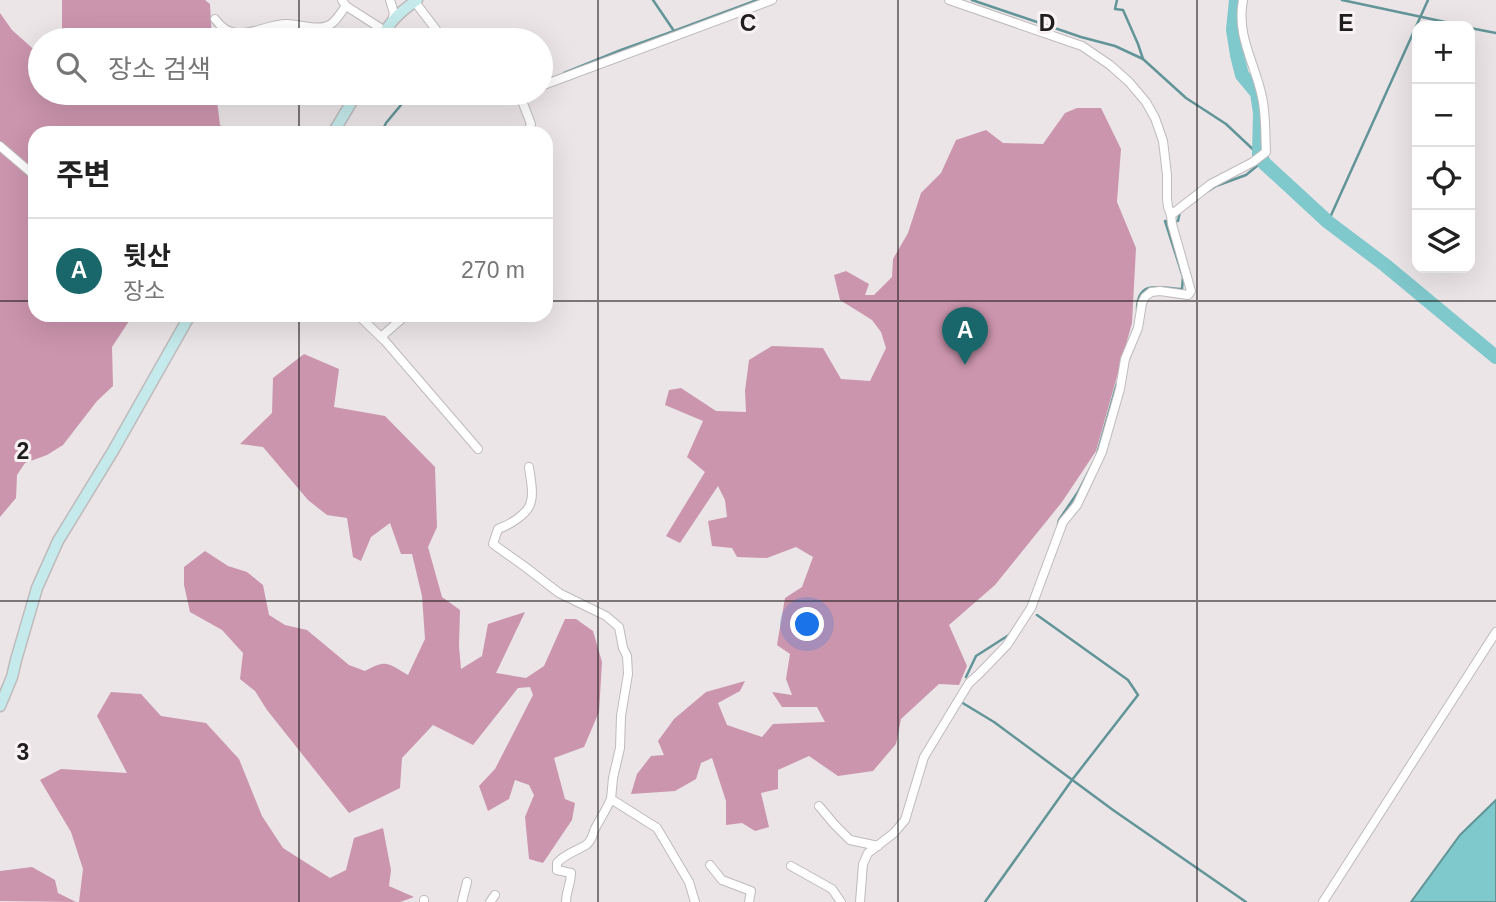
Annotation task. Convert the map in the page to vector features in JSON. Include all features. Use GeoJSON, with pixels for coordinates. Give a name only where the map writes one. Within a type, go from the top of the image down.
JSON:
{"type":"FeatureCollection","features":[{"type":"Feature","properties":{"kind":"street"},"geometry":{"type":"LineString","coordinates":[[390,0],[394,13],[392,21]]}},
{"type":"Feature","properties":{"kind":"street"},"geometry":{"type":"LineString","coordinates":[[553,82],[772,0]]}},
{"type":"Feature","properties":{"kind":"street"},"geometry":{"type":"LineString","coordinates":[[860,902],[863,864],[868,853],[894,833],[905,820],[924,757],[969,683],[1007,645],[1031,608],[1063,522],[1077,505],[1102,453],[1120,389],[1125,359],[1138,328],[1145,297],[1151,292],[1188,295],[1191,291],[1168,208],[1163,141],[1146,102],[1110,65],[1082,46],[949,0]]}},
{"type":"Feature","properties":{"kind":"street"},"geometry":{"type":"LineString","coordinates":[[1172,220],[1211,184],[1254,162],[1266,152],[1263,100],[1243,37],[1243,0]]}},
{"type":"Feature","properties":{"kind":"street"},"geometry":{"type":"LineString","coordinates":[[387,28],[398,13],[416,1],[435,28]]}},
{"type":"Feature","properties":{"kind":"street"},"geometry":{"type":"LineString","coordinates":[[270,28],[284,24],[322,27],[331,24],[344,3],[373,28]]}},
{"type":"Feature","properties":{"kind":"street"},"geometry":{"type":"LineString","coordinates":[[215,19],[223,28]]}},
{"type":"Feature","properties":{"kind":"street"},"geometry":{"type":"LineString","coordinates":[[337,126],[350,105]]}},
{"type":"Feature","properties":{"kind":"street"},"geometry":{"type":"LineString","coordinates":[[524,105],[530,126]]}},
{"type":"Feature","properties":{"kind":"street"},"geometry":{"type":"LineString","coordinates":[[0,146],[28,170]]}},
{"type":"Feature","properties":{"kind":"street"},"geometry":{"type":"LineString","coordinates":[[0,706],[12,677],[37,588],[58,541],[113,451],[183,322]]}},
{"type":"Feature","properties":{"kind":"street"},"geometry":{"type":"LineString","coordinates":[[365,322],[478,449]]}},
{"type":"Feature","properties":{"kind":"street"},"geometry":{"type":"LineString","coordinates":[[381,337],[398,322]]}},
{"type":"Feature","properties":{"kind":"street"},"geometry":{"type":"LineString","coordinates":[[529,467],[531,502],[525,512],[498,529],[492,544],[559,593],[606,616],[619,626],[627,656],[628,674],[621,716],[620,748],[611,799],[602,820],[596,826],[593,839],[556,863],[557,870],[571,873],[566,902]]}},
{"type":"Feature","properties":{"kind":"street"},"geometry":{"type":"LineString","coordinates":[[1323,902],[1496,632]]}},
{"type":"Feature","properties":{"kind":"street"},"geometry":{"type":"LineString","coordinates":[[611,799],[657,828],[690,882],[695,902]]}},
{"type":"Feature","properties":{"kind":"street"},"geometry":{"type":"LineString","coordinates":[[819,806],[850,840],[878,846]]}},
{"type":"Feature","properties":{"kind":"street"},"geometry":{"type":"LineString","coordinates":[[710,865],[722,880],[751,891],[749,902]]}},
{"type":"Feature","properties":{"kind":"street"},"geometry":{"type":"LineString","coordinates":[[791,866],[832,889],[841,902]]}},
{"type":"Feature","properties":{"kind":"street"},"geometry":{"type":"LineString","coordinates":[[462,902],[467,882]]}},
{"type":"Feature","properties":{"kind":"shaded area"},"geometry":{"type":"Polygon","coordinates":[[[62,0],[205,0],[210,4],[211,28],[62,28],[62,0]]]}},
{"type":"Feature","properties":{"kind":"shaded area"},"geometry":{"type":"Polygon","coordinates":[[[0,13],[12,30],[28,44],[28,105],[218,105],[222,126],[28,126],[28,322],[128,322],[112,347],[113,386],[97,401],[63,445],[47,455],[25,463],[17,475],[16,498],[0,517],[0,13]]]}},
{"type":"Feature","properties":{"kind":"shaded area"},"geometry":{"type":"Polygon","coordinates":[[[1077,108],[1101,108],[1121,149],[1117,202],[1136,248],[1132,323],[1096,451],[1062,502],[995,585],[949,625],[967,666],[959,685],[939,684],[901,719],[896,744],[873,771],[838,776],[809,756],[778,770],[778,789],[761,793],[769,827],[755,831],[742,823],[726,825],[726,801],[712,758],[701,763],[696,779],[675,791],[631,794],[637,774],[651,756],[664,755],[658,741],[674,719],[706,692],[745,681],[740,691],[718,703],[727,725],[762,737],[773,724],[825,722],[817,707],[782,707],[772,692],[792,695],[786,679],[790,654],[777,645],[785,598],[802,587],[813,557],[796,547],[767,558],[737,557],[732,548],[712,546],[708,521],[727,517],[725,500],[718,486],[680,543],[666,536],[705,472],[687,457],[703,421],[665,405],[669,390],[681,388],[716,411],[746,412],[745,391],[749,360],[772,346],[823,348],[841,379],[870,381],[886,348],[881,332],[872,320],[840,300],[834,275],[846,271],[869,284],[865,295],[874,295],[892,277],[893,259],[908,233],[921,193],[941,173],[956,140],[986,130],[1003,143],[1043,144],[1065,113],[1077,108]]]}},
{"type":"Feature","properties":{"kind":"shaded area"},"geometry":{"type":"Polygon","coordinates":[[[304,354],[339,369],[334,407],[385,416],[435,467],[437,527],[428,547],[442,597],[460,610],[461,669],[482,656],[488,624],[525,612],[496,673],[526,678],[544,666],[565,619],[576,619],[593,631],[602,662],[599,712],[584,747],[554,758],[565,799],[575,803],[572,820],[543,863],[529,859],[525,817],[534,795],[529,785],[515,780],[509,799],[488,811],[479,786],[495,769],[533,695],[530,687],[518,688],[473,745],[433,725],[402,758],[400,788],[349,813],[255,691],[240,679],[243,653],[222,630],[190,612],[184,585],[184,567],[205,551],[228,566],[247,572],[263,585],[269,615],[285,625],[307,630],[349,665],[365,671],[387,664],[408,675],[425,639],[422,596],[412,554],[401,554],[390,523],[371,537],[361,561],[353,557],[347,518],[327,515],[308,500],[263,447],[240,444],[272,413],[273,378],[304,354]]]}},
{"type":"Feature","properties":{"kind":"shaded area"},"geometry":{"type":"Polygon","coordinates":[[[111,692],[141,694],[161,716],[206,723],[239,759],[262,816],[283,848],[330,878],[346,870],[354,838],[383,828],[391,870],[389,886],[414,897],[400,902],[79,902],[83,869],[71,832],[40,780],[61,769],[127,773],[97,716],[111,692]]]}},
{"type":"Feature","properties":{"kind":"shaded area"},"geometry":{"type":"Polygon","coordinates":[[[32,867],[55,880],[58,893],[76,902],[0,901],[0,871],[32,867]]]}},
{"type":"Feature","properties":{"kind":"water"},"geometry":{"type":"Polygon","coordinates":[[[1496,800],[1496,902],[1411,902],[1460,835],[1496,800]]]}},
{"type":"Feature","properties":{"kind":"waterway"},"geometry":{"type":"LineString","coordinates":[[653,0],[674,31],[757,0]]}},
{"type":"Feature","properties":{"kind":"waterway"},"geometry":{"type":"LineString","coordinates":[[972,0],[1115,46],[1143,59],[1186,98],[1226,124],[1259,155]]}},
{"type":"Feature","properties":{"kind":"waterway"},"geometry":{"type":"LineString","coordinates":[[1117,0],[1115,9],[1123,10],[1143,59]]}},
{"type":"Feature","properties":{"kind":"waterway"},"geometry":{"type":"LineString","coordinates":[[1236,0],[1233,30],[1237,55],[1242,75],[1257,93],[1260,113],[1259,155],[1265,164],[1328,222],[1385,265],[1496,357]]}},
{"type":"Feature","properties":{"kind":"waterway"},"geometry":{"type":"LineString","coordinates":[[1342,0],[1441,21]]}},
{"type":"Feature","properties":{"kind":"waterway"},"geometry":{"type":"LineString","coordinates":[[1328,222],[1428,0]]}},
{"type":"Feature","properties":{"kind":"waterway"},"geometry":{"type":"LineString","coordinates":[[1475,29],[1496,33]]}},
{"type":"Feature","properties":{"kind":"waterway"},"geometry":{"type":"LineString","coordinates":[[564,73],[674,31]]}},
{"type":"Feature","properties":{"kind":"waterway"},"geometry":{"type":"LineString","coordinates":[[384,126],[401,105]]}},
{"type":"Feature","properties":{"kind":"waterway"},"geometry":{"type":"LineString","coordinates":[[1205,193],[1246,175],[1263,161]]}},
{"type":"Feature","properties":{"kind":"waterway"},"geometry":{"type":"LineString","coordinates":[[1137,309],[1138,299],[1146,289],[1182,289],[1183,277],[1165,221],[1178,221],[1180,211]]}},
{"type":"Feature","properties":{"kind":"waterway"},"geometry":{"type":"LineString","coordinates":[[1097,454],[1117,383]]}},
{"type":"Feature","properties":{"kind":"waterway"},"geometry":{"type":"LineString","coordinates":[[1058,524],[1093,463]]}},
{"type":"Feature","properties":{"kind":"waterway"},"geometry":{"type":"LineString","coordinates":[[985,902],[1072,780],[1138,695],[1128,680],[1037,615]]}},
{"type":"Feature","properties":{"kind":"waterway"},"geometry":{"type":"LineString","coordinates":[[966,677],[976,656],[1012,633]]}},
{"type":"Feature","properties":{"kind":"waterway"},"geometry":{"type":"LineString","coordinates":[[961,702],[994,722],[1113,810],[1246,902]]}},
{"type":"Feature","properties":{"kind":"place","name":"뒷산"},"geometry":{"type":"Point","coordinates":[965,365]}}]}
